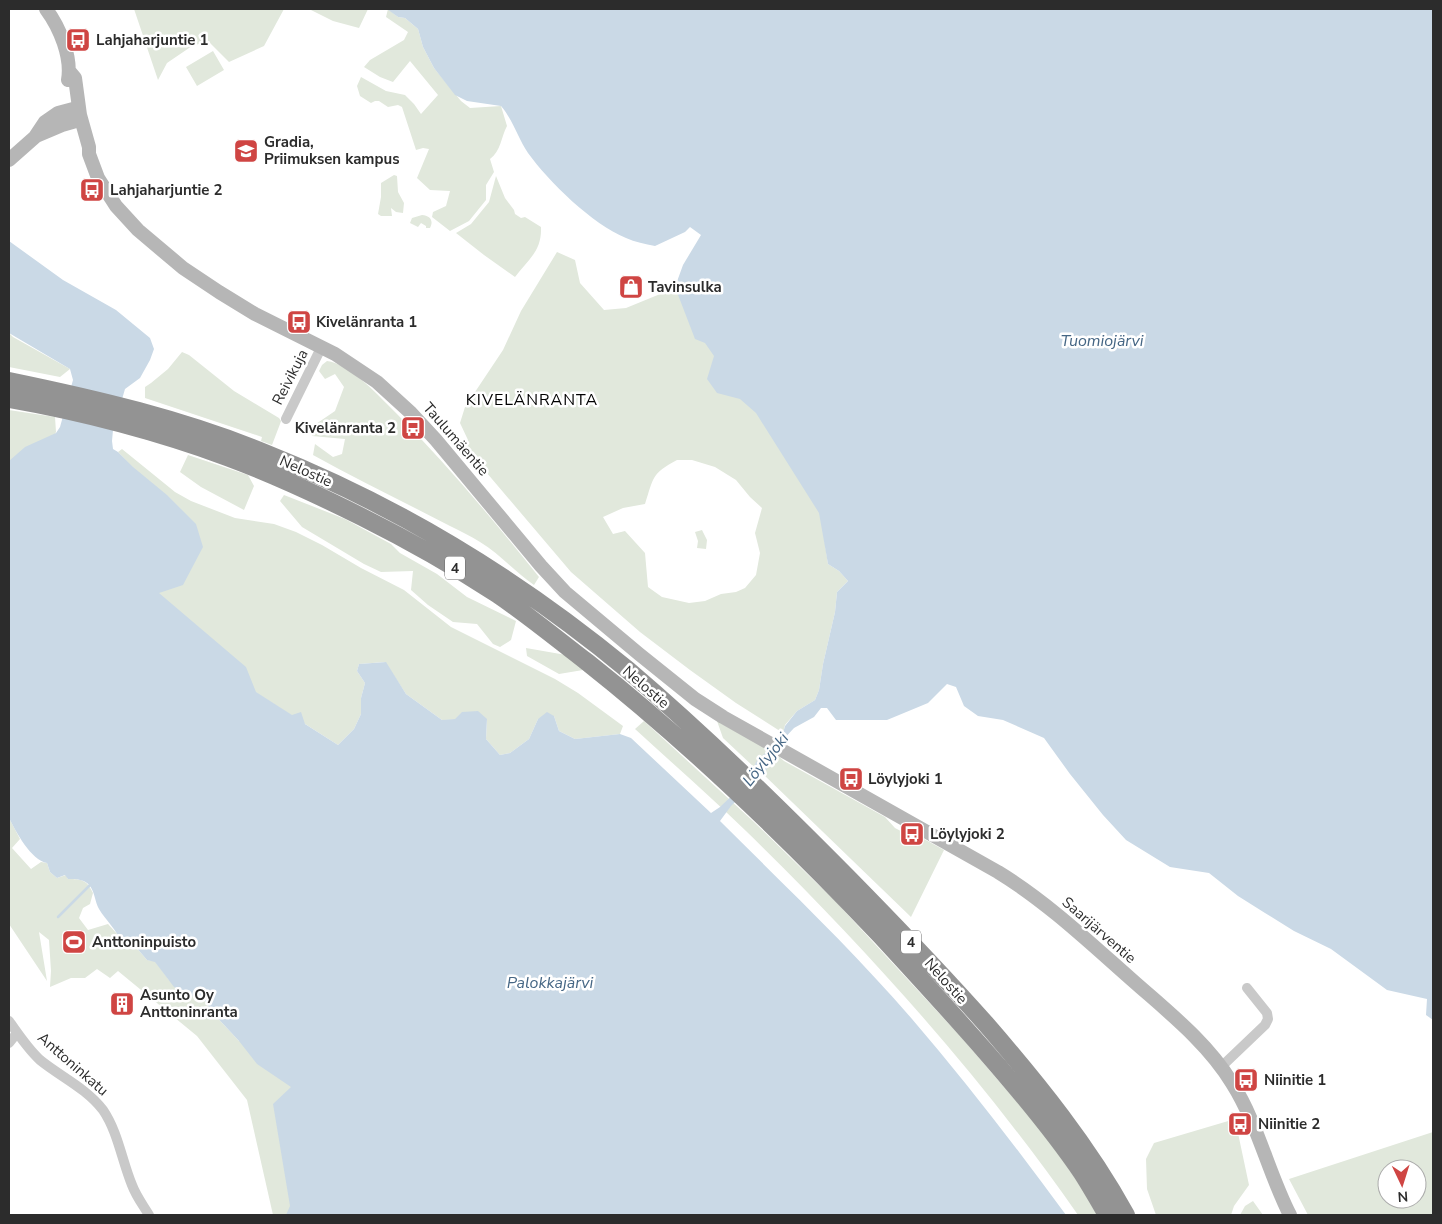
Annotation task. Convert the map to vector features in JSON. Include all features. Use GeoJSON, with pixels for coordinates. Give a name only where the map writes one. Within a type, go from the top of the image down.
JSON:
{"type":"FeatureCollection","features":[{"type":"Feature","properties":{"kind":"highway","name":"Nelostie"},"geometry":{"type":"LineString","coordinates":[[9,381],[54,398],[134,418],[191,426],[312,472],[418,526],[491,570],[542,604],[589,639],[628,671],[744,775],[744,791],[920,978],[1017,1087],[1082,1172],[1107,1215]]}},
{"type":"Feature","properties":{"kind":"highway","name":"Nelostie"},"geometry":{"type":"LineString","coordinates":[[9,398],[54,398]]}},
{"type":"Feature","properties":{"kind":"highway","name":"Nelostie"},"geometry":{"type":"LineString","coordinates":[[134,418],[306,489],[392,532],[443,561],[497,595],[557,639],[744,791],[806,835],[913,944],[1034,1080],[1076,1135],[1101,1172],[1126,1215]]}},
{"type":"Feature","properties":{"kind":"main road","name":"Taulumäentie"},"geometry":{"type":"LineString","coordinates":[[46,9],[56,24],[61,37],[70,72],[68,80],[76,115],[89,147],[89,154],[98,178],[116,206],[138,230],[183,268],[235,302],[335,354],[358,367],[377,382],[412,413],[565,592],[695,699],[792,756]]}},
{"type":"Feature","properties":{"kind":"main road"},"geometry":{"type":"LineString","coordinates":[[9,159],[35,137],[45,122],[58,113],[76,115]]}},
{"type":"Feature","properties":{"kind":"main road","name":"Saarijärventie"},"geometry":{"type":"LineString","coordinates":[[792,756],[957,848],[1019,885],[1071,926],[1156,1001],[1198,1040],[1222,1067],[1232,1082],[1249,1115],[1276,1185],[1290,1215]]}},
{"type":"Feature","properties":{"kind":"street","name":"Reivikuja"},"geometry":{"type":"LineString","coordinates":[[286,419],[321,348]]}},
{"type":"Feature","properties":{"kind":"street"},"geometry":{"type":"LineString","coordinates":[[1222,1067],[1266,1025],[1268,1019],[1267,1013],[1247,988]]}},
{"type":"Feature","properties":{"kind":"street","name":"Anttoninkatu"},"geometry":{"type":"LineString","coordinates":[[9,1021],[40,1060],[77,1085],[102,1110],[115,1136],[132,1186],[149,1215]]}},
{"type":"Feature","properties":{"kind":"street"},"geometry":{"type":"LineString","coordinates":[[9,1042],[18,1034]]}},
{"type":"Feature","properties":{"kind":"shaded area"},"geometry":{"type":"Polygon","coordinates":[[[134,9],[284,9],[264,46],[229,62],[205,38],[206,42],[192,46],[167,63],[158,80],[134,9]]]}},
{"type":"Feature","properties":{"kind":"shaded area"},"geometry":{"type":"Polygon","coordinates":[[[309,9],[368,9],[359,28],[333,21],[309,9]]]}},
{"type":"Feature","properties":{"kind":"shaded area"},"geometry":{"type":"Polygon","coordinates":[[[388,9],[398,17],[405,18],[418,29],[423,47],[434,68],[461,101],[470,108],[501,106],[507,126],[499,148],[490,159],[494,172],[486,185],[486,200],[469,221],[450,231],[432,217],[433,212],[446,206],[450,191],[430,190],[417,178],[429,149],[416,150],[402,107],[398,105],[388,107],[379,101],[371,103],[360,96],[357,86],[361,77],[386,91],[405,95],[421,114],[438,95],[410,61],[393,82],[380,77],[364,67],[370,60],[404,40],[408,32],[386,17],[388,9]]]}},
{"type":"Feature","properties":{"kind":"shaded area"},"geometry":{"type":"Polygon","coordinates":[[[213,51],[224,70],[197,86],[186,67],[213,51]]]}},
{"type":"Feature","properties":{"kind":"shaded area"},"geometry":{"type":"Polygon","coordinates":[[[394,175],[397,176],[398,192],[404,203],[403,213],[396,212],[391,208],[392,216],[381,216],[378,214],[381,183],[394,175]]]}},
{"type":"Feature","properties":{"kind":"shaded area"},"geometry":{"type":"Polygon","coordinates":[[[496,176],[505,198],[515,214],[521,218],[525,217],[541,227],[537,249],[515,277],[456,233],[471,224],[489,202],[496,176]]]}},
{"type":"Feature","properties":{"kind":"shaded area"},"geometry":{"type":"Polygon","coordinates":[[[422,215],[430,219],[432,223],[430,228],[426,228],[421,223],[418,227],[410,223],[412,218],[422,215]]]}},
{"type":"Feature","properties":{"kind":"shaded area"},"geometry":{"type":"Polygon","coordinates":[[[557,252],[575,260],[580,283],[604,310],[626,308],[687,283],[804,404],[828,564],[839,571],[848,581],[837,592],[835,612],[819,690],[815,700],[797,711],[785,725],[783,733],[736,703],[690,670],[640,632],[571,572],[464,446],[468,440],[460,423],[465,407],[503,350],[521,311],[557,252]],[[677,460],[662,469],[652,482],[645,504],[623,508],[603,517],[613,534],[625,531],[645,553],[648,587],[662,597],[689,603],[705,601],[721,594],[736,592],[745,588],[756,575],[760,553],[755,533],[762,508],[736,480],[715,467],[692,460],[677,460]]]}},
{"type":"Feature","properties":{"kind":"shaded area"},"geometry":{"type":"Polygon","coordinates":[[[9,333],[70,369],[60,377],[9,367],[9,333]]]}},
{"type":"Feature","properties":{"kind":"shaded area"},"geometry":{"type":"Polygon","coordinates":[[[182,352],[189,355],[234,391],[279,418],[281,421],[272,445],[261,441],[262,437],[145,398],[145,387],[168,369],[182,352]]]}},
{"type":"Feature","properties":{"kind":"shaded area"},"geometry":{"type":"Polygon","coordinates":[[[327,361],[345,368],[364,382],[452,472],[539,577],[534,585],[477,540],[313,455],[315,444],[333,457],[342,454],[345,439],[312,436],[310,428],[335,411],[344,387],[335,374],[325,379],[319,371],[327,361]]]}},
{"type":"Feature","properties":{"kind":"shaded area"},"geometry":{"type":"Polygon","coordinates":[[[9,410],[55,417],[56,432],[9,538],[9,410]]]}},
{"type":"Feature","properties":{"kind":"shaded area"},"geometry":{"type":"Polygon","coordinates":[[[122,449],[175,492],[191,501],[235,518],[274,524],[296,532],[404,590],[451,627],[555,679],[578,693],[623,726],[620,734],[575,739],[559,731],[554,716],[538,719],[529,739],[510,753],[500,755],[486,739],[487,719],[442,720],[406,694],[385,662],[359,664],[357,671],[365,683],[361,698],[361,714],[354,729],[338,745],[255,692],[191,701],[125,554],[133,468],[118,452],[122,449]]]}},
{"type":"Feature","properties":{"kind":"shaded area"},"geometry":{"type":"Polygon","coordinates":[[[188,455],[248,475],[254,486],[244,510],[201,487],[180,472],[188,455]]]}},
{"type":"Feature","properties":{"kind":"shaded area"},"geometry":{"type":"Polygon","coordinates":[[[284,495],[345,519],[391,544],[400,553],[437,574],[467,597],[516,621],[511,640],[500,647],[493,644],[477,624],[453,622],[428,605],[411,590],[413,571],[381,572],[302,527],[280,501],[284,495]]]}},
{"type":"Feature","properties":{"kind":"shaded area"},"geometry":{"type":"Polygon","coordinates":[[[702,530],[707,540],[706,549],[697,548],[698,541],[695,532],[702,530]]]}},
{"type":"Feature","properties":{"kind":"shaded area"},"geometry":{"type":"Polygon","coordinates":[[[526,648],[566,655],[583,670],[559,674],[527,656],[526,648]]]}},
{"type":"Feature","properties":{"kind":"shaded area"},"geometry":{"type":"Polygon","coordinates":[[[644,721],[754,822],[836,902],[961,1037],[1057,1151],[1097,1215],[1078,1215],[1002,1113],[879,968],[791,876],[732,818],[635,729],[644,721]]]}},
{"type":"Feature","properties":{"kind":"shaded area"},"geometry":{"type":"Polygon","coordinates":[[[717,721],[769,750],[755,764],[755,768],[723,738],[717,721]]]}},
{"type":"Feature","properties":{"kind":"shaded area"},"geometry":{"type":"Polygon","coordinates":[[[775,753],[784,761],[885,817],[895,828],[916,839],[924,839],[944,850],[911,917],[763,774],[775,753]]]}},
{"type":"Feature","properties":{"kind":"shaded area"},"geometry":{"type":"Polygon","coordinates":[[[9,818],[20,839],[12,848],[31,869],[41,862],[47,863],[50,872],[57,878],[66,875],[68,879],[80,880],[89,885],[93,893],[90,904],[83,908],[79,918],[88,930],[108,924],[119,936],[120,942],[135,946],[147,960],[155,961],[169,980],[172,976],[170,967],[166,966],[164,958],[173,953],[173,947],[166,947],[161,953],[154,945],[146,952],[146,935],[141,927],[133,933],[128,917],[115,918],[113,912],[146,897],[195,949],[226,973],[249,995],[279,1029],[288,1048],[291,1067],[301,1080],[311,1110],[312,1135],[308,1156],[325,1178],[323,1201],[327,1215],[273,1215],[247,1100],[197,1036],[118,971],[110,978],[97,969],[85,978],[71,978],[50,987],[49,940],[39,932],[47,981],[9,924],[9,818]],[[197,971],[191,976],[186,992],[198,999],[204,999],[212,1012],[239,1041],[247,1040],[252,1020],[241,1015],[231,1021],[230,1004],[217,996],[214,987],[201,985],[197,971]]]}},
{"type":"Feature","properties":{"kind":"shaded area"},"geometry":{"type":"Polygon","coordinates":[[[1235,1119],[1249,1185],[1234,1206],[1231,1215],[1156,1215],[1147,1189],[1146,1159],[1154,1143],[1235,1119]]]}},
{"type":"Feature","properties":{"kind":"shaded area"},"geometry":{"type":"Polygon","coordinates":[[[1433,1132],[1433,1215],[1308,1215],[1289,1179],[1433,1132]]]}},
{"type":"Feature","properties":{"kind":"shaded area"},"geometry":{"type":"Polygon","coordinates":[[[1253,1201],[1263,1215],[1240,1215],[1245,1206],[1253,1201]]]}},
{"type":"Feature","properties":{"kind":"water"},"geometry":{"type":"Polygon","coordinates":[[[387,9],[1433,9],[1433,1020],[1426,1015],[1427,999],[1387,990],[1331,949],[1294,931],[1265,913],[1238,896],[1209,873],[1170,867],[1126,840],[1070,774],[1044,738],[1003,720],[978,716],[964,706],[956,687],[947,684],[928,703],[887,720],[836,720],[827,708],[821,708],[814,717],[794,728],[781,742],[765,772],[731,806],[720,821],[842,943],[912,1019],[991,1116],[1066,1215],[286,1215],[290,1206],[273,1104],[291,1087],[257,1064],[212,1012],[204,999],[198,999],[174,987],[155,962],[147,960],[135,946],[130,947],[120,942],[117,933],[99,909],[90,886],[80,880],[68,879],[65,875],[57,878],[50,872],[47,863],[35,857],[30,851],[9,818],[9,461],[25,447],[56,433],[60,427],[73,380],[70,369],[9,333],[9,241],[63,280],[116,310],[150,338],[154,349],[150,360],[140,378],[125,389],[113,430],[113,449],[167,495],[196,524],[203,547],[183,585],[159,593],[246,667],[256,692],[292,715],[301,712],[305,724],[338,745],[354,729],[361,714],[361,698],[365,683],[357,671],[359,664],[386,662],[406,694],[442,720],[455,719],[462,712],[478,711],[487,719],[486,739],[500,755],[510,753],[529,739],[538,719],[547,712],[554,716],[559,731],[575,739],[620,734],[631,738],[711,813],[720,807],[754,772],[758,759],[770,749],[783,733],[785,726],[797,711],[815,700],[819,690],[835,612],[837,592],[848,581],[839,571],[828,564],[819,513],[756,413],[740,399],[717,393],[707,379],[714,356],[705,343],[695,339],[675,287],[683,265],[701,235],[690,227],[685,232],[655,246],[626,238],[599,223],[547,177],[524,147],[509,117],[501,106],[467,101],[455,95],[434,68],[423,47],[418,29],[405,18],[398,17],[387,9]]]}},
{"type":"Feature","properties":{"kind":"waterway"},"geometry":{"type":"LineString","coordinates":[[58,917],[90,885]]}},
{"type":"Feature","properties":{"kind":"place","name":"Lahjaharjuntie 1"},"geometry":{"type":"Point","coordinates":[78,40]}},
{"type":"Feature","properties":{"kind":"place","name":"Gradia, Priimuksen kampus"},"geometry":{"type":"Point","coordinates":[246,151]}},
{"type":"Feature","properties":{"kind":"place","name":"Lahjaharjuntie 2"},"geometry":{"type":"Point","coordinates":[92,190]}},
{"type":"Feature","properties":{"kind":"place","name":"Tavinsulka"},"geometry":{"type":"Point","coordinates":[631,287]}},
{"type":"Feature","properties":{"kind":"place","name":"Kivelänranta 1"},"geometry":{"type":"Point","coordinates":[299,322]}},
{"type":"Feature","properties":{"kind":"place","name":"Kivelänranta 2"},"geometry":{"type":"Point","coordinates":[413,428]}},
{"type":"Feature","properties":{"kind":"place","name":"Löylyjoki 1"},"geometry":{"type":"Point","coordinates":[851,779]}},
{"type":"Feature","properties":{"kind":"place","name":"Löylyjoki 2"},"geometry":{"type":"Point","coordinates":[912,834]}},
{"type":"Feature","properties":{"kind":"place","name":"Anttoninpuisto"},"geometry":{"type":"Point","coordinates":[74,942]}},
{"type":"Feature","properties":{"kind":"place","name":"Asunto Oy Anttoninranta"},"geometry":{"type":"Point","coordinates":[122,1004]}},
{"type":"Feature","properties":{"kind":"place","name":"Niinitie 1"},"geometry":{"type":"Point","coordinates":[1246,1080]}},
{"type":"Feature","properties":{"kind":"place","name":"Niinitie 2"},"geometry":{"type":"Point","coordinates":[1240,1124]}},
{"type":"Feature","properties":{"kind":"district","name":"KIVELÄNRANTA"},"geometry":{"type":"Point","coordinates":[532,399]}},
{"type":"Feature","properties":{"kind":"water label","name":"Tuomiojärvi"},"geometry":{"type":"Point","coordinates":[1102,340]}},
{"type":"Feature","properties":{"kind":"water label","name":"Löylyjoki"},"geometry":{"type":"Point","coordinates":[765,759]}},
{"type":"Feature","properties":{"kind":"water label","name":"Palokkajärvi"},"geometry":{"type":"Point","coordinates":[550,982]}}]}
